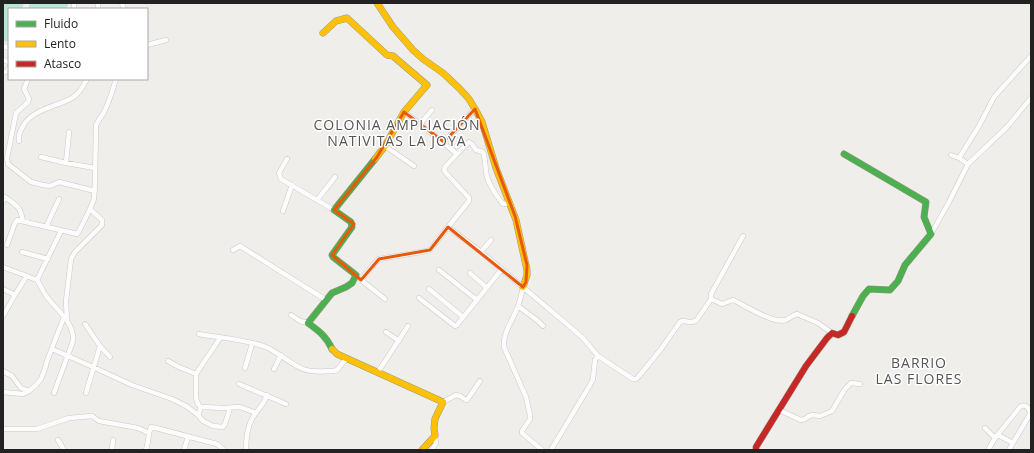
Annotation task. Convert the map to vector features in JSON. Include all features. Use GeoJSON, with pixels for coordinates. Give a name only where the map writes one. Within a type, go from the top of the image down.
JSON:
{"type":"FeatureCollection","features":[{"type":"Feature","properties":{"kind":"street"},"geometry":{"type":"LineString","coordinates":[[377,3],[393,27],[413,50],[423,60],[442,73],[460,89],[475,109],[482,122],[496,168],[515,216],[527,265],[527,275],[518,306],[503,343],[528,404],[530,419],[522,433],[542,450]]}},
{"type":"Feature","properties":{"kind":"street"},"geometry":{"type":"LineString","coordinates":[[323,33],[336,21],[346,18],[387,55],[392,56],[427,85],[404,112],[385,146],[377,157],[334,210]]}},
{"type":"Feature","properties":{"kind":"street"},"geometry":{"type":"LineString","coordinates":[[148,45],[166,40]]}},
{"type":"Feature","properties":{"kind":"street"},"geometry":{"type":"LineString","coordinates":[[958,158],[979,126],[994,97],[1031,56]]}},
{"type":"Feature","properties":{"kind":"street"},"geometry":{"type":"LineString","coordinates":[[28,80],[24,89],[29,99],[28,102],[16,113],[7,158],[8,164],[31,182],[50,186],[59,182],[95,191]]}},
{"type":"Feature","properties":{"kind":"street"},"geometry":{"type":"LineString","coordinates":[[18,141],[18,135],[27,120],[36,113],[72,98],[79,93],[86,80]]}},
{"type":"Feature","properties":{"kind":"street"},"geometry":{"type":"LineString","coordinates":[[7,245],[17,220],[77,234],[80,231],[94,199],[96,126],[106,108],[116,80]]}},
{"type":"Feature","properties":{"kind":"street"},"geometry":{"type":"LineString","coordinates":[[711,299],[722,304],[733,300],[778,321],[786,320],[797,314],[818,323],[837,335],[840,335],[844,332],[862,296],[869,289],[890,290],[898,281],[905,265],[930,234],[949,202],[968,164],[1007,126],[1031,98]]}},
{"type":"Feature","properties":{"kind":"street"},"geometry":{"type":"LineString","coordinates":[[444,142],[475,109]]}},
{"type":"Feature","properties":{"kind":"street"},"geometry":{"type":"LineString","coordinates":[[420,124],[432,110]]}},
{"type":"Feature","properties":{"kind":"street"},"geometry":{"type":"LineString","coordinates":[[404,112],[458,154]]}},
{"type":"Feature","properties":{"kind":"street"},"geometry":{"type":"LineString","coordinates":[[66,163],[69,132]]}},
{"type":"Feature","properties":{"kind":"street"},"geometry":{"type":"LineString","coordinates":[[361,280],[379,259],[430,250],[469,201],[469,198],[444,170],[445,167],[469,142],[476,150],[483,152],[491,186],[502,203],[510,203]]}},
{"type":"Feature","properties":{"kind":"street"},"geometry":{"type":"LineString","coordinates":[[385,146],[414,166]]}},
{"type":"Feature","properties":{"kind":"street"},"geometry":{"type":"LineString","coordinates":[[844,154],[926,202],[924,217],[930,234]]}},
{"type":"Feature","properties":{"kind":"street"},"geometry":{"type":"LineString","coordinates":[[951,155],[968,164]]}},
{"type":"Feature","properties":{"kind":"street"},"geometry":{"type":"LineString","coordinates":[[41,157],[95,168]]}},
{"type":"Feature","properties":{"kind":"street"},"geometry":{"type":"LineString","coordinates":[[287,159],[279,173],[281,179],[334,210],[352,224],[352,227],[332,255],[333,257],[385,299]]}},
{"type":"Feature","properties":{"kind":"street"},"geometry":{"type":"LineString","coordinates":[[317,200],[335,177]]}},
{"type":"Feature","properties":{"kind":"street"},"geometry":{"type":"LineString","coordinates":[[283,211],[292,185]]}},
{"type":"Feature","properties":{"kind":"street"},"geometry":{"type":"LineString","coordinates":[[3,201],[5,197],[16,205],[21,211],[22,221]]}},
{"type":"Feature","properties":{"kind":"street"},"geometry":{"type":"LineString","coordinates":[[46,227],[59,199]]}},
{"type":"Feature","properties":{"kind":"street"},"geometry":{"type":"LineString","coordinates":[[3,392],[22,394],[29,391],[41,379],[65,319],[71,259],[75,252],[102,225],[103,222],[90,208]]}},
{"type":"Feature","properties":{"kind":"street"},"geometry":{"type":"LineString","coordinates":[[448,227],[481,252],[583,338],[598,356],[633,379],[636,379],[639,376],[682,320],[691,322],[696,321],[711,299],[711,294],[743,236]]}},
{"type":"Feature","properties":{"kind":"street"},"geometry":{"type":"LineString","coordinates":[[37,280],[61,230]]}},
{"type":"Feature","properties":{"kind":"street"},"geometry":{"type":"LineString","coordinates":[[481,252],[491,240]]}},
{"type":"Feature","properties":{"kind":"street"},"geometry":{"type":"LineString","coordinates":[[233,250],[240,246],[326,300]]}},
{"type":"Feature","properties":{"kind":"street"},"geometry":{"type":"LineString","coordinates":[[22,252],[48,259]]}},
{"type":"Feature","properties":{"kind":"street"},"geometry":{"type":"LineString","coordinates":[[3,268],[37,280],[46,296],[65,319],[73,334],[54,393]]}},
{"type":"Feature","properties":{"kind":"street"},"geometry":{"type":"LineString","coordinates":[[439,270],[477,300]]}},
{"type":"Feature","properties":{"kind":"street"},"geometry":{"type":"LineString","coordinates":[[419,298],[455,326],[501,270]]}},
{"type":"Feature","properties":{"kind":"street"},"geometry":{"type":"LineString","coordinates":[[470,273],[487,288]]}},
{"type":"Feature","properties":{"kind":"street"},"geometry":{"type":"LineString","coordinates":[[308,323],[334,292],[341,290],[352,283],[356,275]]}},
{"type":"Feature","properties":{"kind":"street"},"geometry":{"type":"LineString","coordinates":[[3,316],[26,276]]}},
{"type":"Feature","properties":{"kind":"street"},"geometry":{"type":"LineString","coordinates":[[3,289],[15,295]]}},
{"type":"Feature","properties":{"kind":"street"},"geometry":{"type":"LineString","coordinates":[[429,289],[463,317]]}},
{"type":"Feature","properties":{"kind":"street"},"geometry":{"type":"LineString","coordinates":[[518,306],[543,326]]}},
{"type":"Feature","properties":{"kind":"street"},"geometry":{"type":"LineString","coordinates":[[291,315],[300,321],[308,323],[325,337],[336,354],[442,402]]}},
{"type":"Feature","properties":{"kind":"street"},"geometry":{"type":"LineString","coordinates":[[85,324],[100,346],[110,357]]}},
{"type":"Feature","properties":{"kind":"street"},"geometry":{"type":"LineString","coordinates":[[378,372],[408,326]]}},
{"type":"Feature","properties":{"kind":"street"},"geometry":{"type":"LineString","coordinates":[[386,332],[399,341]]}},
{"type":"Feature","properties":{"kind":"street"},"geometry":{"type":"LineString","coordinates":[[756,450],[756,447],[806,366],[832,332]]}},
{"type":"Feature","properties":{"kind":"street"},"geometry":{"type":"LineString","coordinates":[[199,334],[228,338],[265,347],[298,366],[312,371],[337,370],[346,359]]}},
{"type":"Feature","properties":{"kind":"street"},"geometry":{"type":"LineString","coordinates":[[201,407],[196,398],[196,374],[220,338]]}},
{"type":"Feature","properties":{"kind":"street"},"geometry":{"type":"LineString","coordinates":[[245,368],[252,344]]}},
{"type":"Feature","properties":{"kind":"street"},"geometry":{"type":"LineString","coordinates":[[86,393],[100,346]]}},
{"type":"Feature","properties":{"kind":"street"},"geometry":{"type":"LineString","coordinates":[[52,349],[132,386],[172,399],[186,406],[203,421],[213,426],[223,427],[230,408]]}},
{"type":"Feature","properties":{"kind":"street"},"geometry":{"type":"LineString","coordinates":[[274,368],[281,355]]}},
{"type":"Feature","properties":{"kind":"street"},"geometry":{"type":"LineString","coordinates":[[551,450],[593,379],[595,360],[598,356]]}},
{"type":"Feature","properties":{"kind":"street"},"geometry":{"type":"LineString","coordinates":[[168,361],[196,374]]}},
{"type":"Feature","properties":{"kind":"street"},"geometry":{"type":"LineString","coordinates":[[3,371],[12,376],[21,388],[29,391]]}},
{"type":"Feature","properties":{"kind":"street"},"geometry":{"type":"LineString","coordinates":[[442,402],[456,395],[467,400],[480,381]]}},
{"type":"Feature","properties":{"kind":"street"},"geometry":{"type":"LineString","coordinates":[[779,410],[801,420],[813,415],[820,416],[832,411],[845,389],[851,383],[860,384]]}},
{"type":"Feature","properties":{"kind":"street"},"geometry":{"type":"LineString","coordinates":[[239,384],[286,404]]}},
{"type":"Feature","properties":{"kind":"street"},"geometry":{"type":"LineString","coordinates":[[246,450],[249,425],[256,413],[262,407],[267,395]]}},
{"type":"Feature","properties":{"kind":"street"},"geometry":{"type":"LineString","coordinates":[[432,450],[436,444],[434,421],[442,406],[442,402]]}},
{"type":"Feature","properties":{"kind":"street"},"geometry":{"type":"LineString","coordinates":[[988,450],[1020,407],[1025,405],[1030,410],[1030,414],[1009,450]]}},
{"type":"Feature","properties":{"kind":"street"},"geometry":{"type":"LineString","coordinates":[[198,415],[201,407]]}},
{"type":"Feature","properties":{"kind":"street"},"geometry":{"type":"LineString","coordinates":[[201,407],[240,407],[256,413]]}},
{"type":"Feature","properties":{"kind":"street"},"geometry":{"type":"LineString","coordinates":[[3,429],[37,429],[69,418],[92,416],[99,421],[138,428],[149,433]]}},
{"type":"Feature","properties":{"kind":"street"},"geometry":{"type":"LineString","coordinates":[[146,450],[151,427],[217,444],[224,450]]}},
{"type":"Feature","properties":{"kind":"street"},"geometry":{"type":"LineString","coordinates":[[985,428],[997,437],[1013,443]]}},
{"type":"Feature","properties":{"kind":"street"},"geometry":{"type":"LineString","coordinates":[[422,450],[435,436]]}},
{"type":"Feature","properties":{"kind":"street"},"geometry":{"type":"LineString","coordinates":[[184,450],[188,437]]}},
{"type":"Feature","properties":{"kind":"street"},"geometry":{"type":"LineString","coordinates":[[58,440],[64,450]]}},
{"type":"Feature","properties":{"kind":"street"},"geometry":{"type":"LineString","coordinates":[[112,450],[113,440]]}},
{"type":"Feature","properties":{"kind":"highlighted area"},"geometry":{"type":"Polygon","coordinates":[[[475,109],[515,216],[527,265],[526,282],[523,287],[448,227],[430,250],[379,259],[361,280],[332,255],[354,224],[334,210],[377,157],[404,112],[444,142],[475,109]]]}},
{"type":"Feature","properties":{"kind":"green space"},"geometry":{"type":"Polygon","coordinates":[[[3,3],[24,3],[22,8],[8,8],[8,40],[7,42],[3,40],[3,3]]]}},
{"type":"Feature","properties":{"kind":"green space"},"geometry":{"type":"Polygon","coordinates":[[[30,3],[69,3],[66,8],[28,8],[30,3]]]}},
{"type":"Feature","properties":{"kind":"traffic: fast"},"geometry":{"type":"LineString","coordinates":[[844,154],[926,202],[924,217],[931,234],[905,265],[898,281],[890,290],[869,289],[863,296],[852,316]]}},
{"type":"Feature","properties":{"kind":"traffic: fast"},"geometry":{"type":"LineString","coordinates":[[332,349],[322,334],[308,323],[332,293],[352,283],[356,275],[332,255],[352,227],[351,222],[334,210],[375,159]]}},
{"type":"Feature","properties":{"kind":"traffic: slow"},"geometry":{"type":"LineString","coordinates":[[377,3],[393,27],[413,50],[443,73],[469,99],[482,122],[496,168],[516,220],[527,270],[523,287]]}},
{"type":"Feature","properties":{"kind":"traffic: slow"},"geometry":{"type":"LineString","coordinates":[[323,33],[336,21],[347,18],[387,55],[393,56],[427,85],[404,112],[385,146],[375,159]]}},
{"type":"Feature","properties":{"kind":"traffic: slow"},"geometry":{"type":"LineString","coordinates":[[332,349],[337,354],[443,402],[435,419],[435,436],[422,450]]}},
{"type":"Feature","properties":{"kind":"traffic: jam"},"geometry":{"type":"LineString","coordinates":[[756,450],[756,447],[806,366],[832,333],[838,335],[844,332],[852,316]]}},
{"type":"Feature","properties":{"kind":"district","name":"COLONIA AMPLIACIÓN NATIVITAS LA JOYA"},"geometry":{"type":"Point","coordinates":[397,134]}},
{"type":"Feature","properties":{"kind":"district","name":"BARRIO LAS FLORES"},"geometry":{"type":"Point","coordinates":[919,372]}}]}
